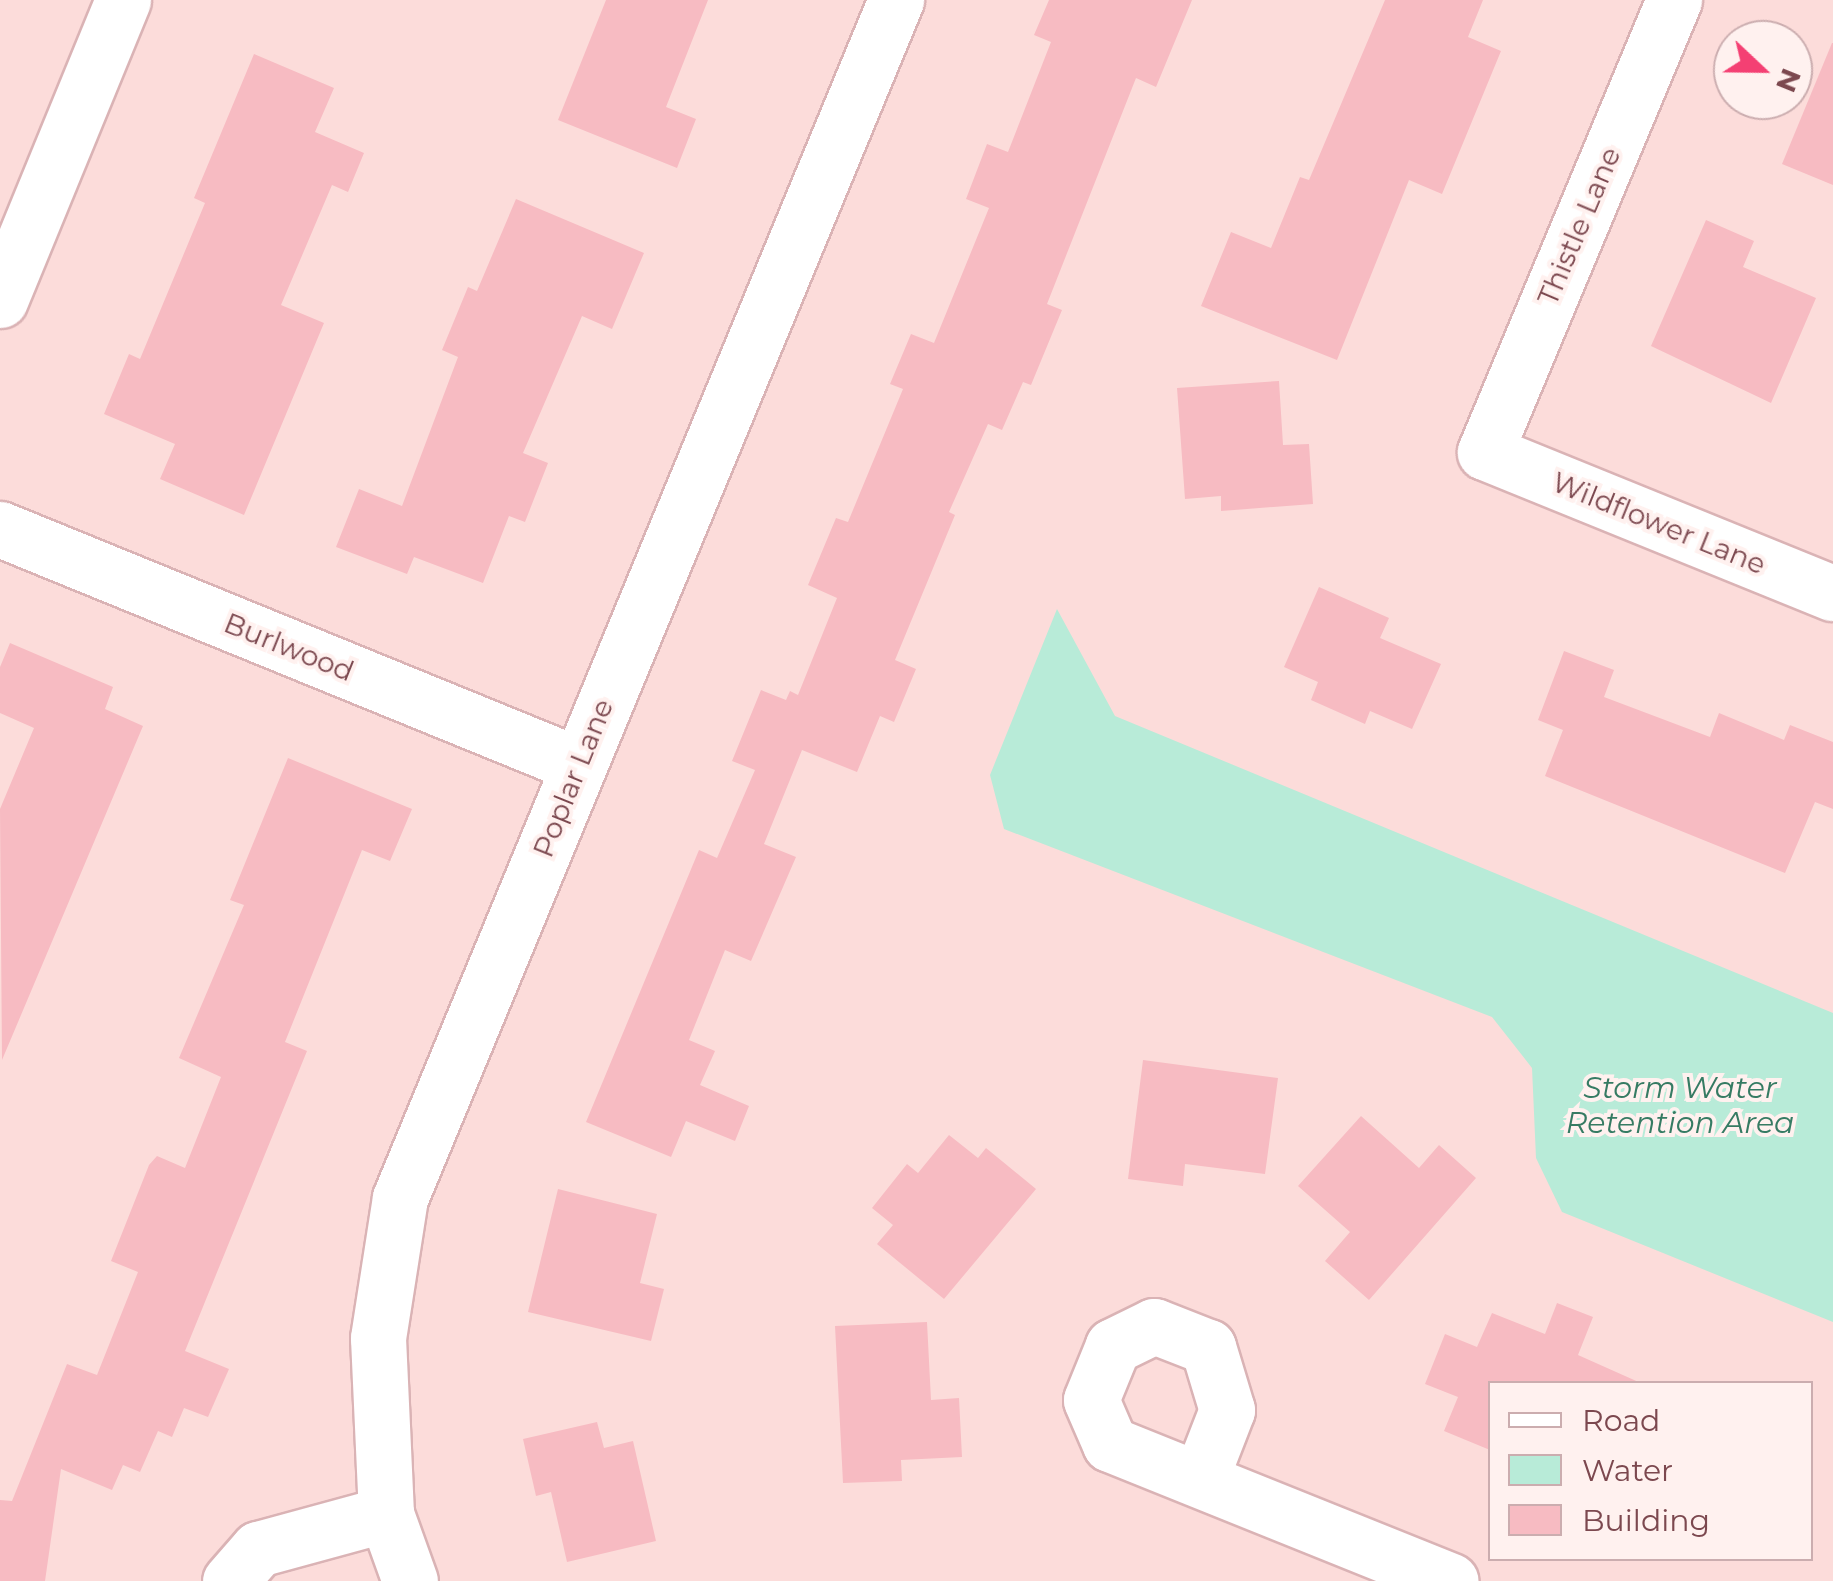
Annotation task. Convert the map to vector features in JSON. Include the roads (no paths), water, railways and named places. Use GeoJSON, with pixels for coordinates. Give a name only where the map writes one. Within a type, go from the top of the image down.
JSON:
{"type":"FeatureCollection","features":[{"type":"Feature","properties":{"kind":"street"},"geometry":{"type":"LineString","coordinates":[[0,300],[123,0]]}},
{"type":"Feature","properties":{"kind":"street","name":"Poplar Lane"},"geometry":{"type":"LineString","coordinates":[[410,1581],[386,1514],[378,1338],[400,1198],[896,0]]}},
{"type":"Feature","properties":{"kind":"street","name":"Thistle Lane"},"geometry":{"type":"LineString","coordinates":[[1485,452],[1674,0]]}},
{"type":"Feature","properties":{"kind":"street","name":"Wildflower Lane"},"geometry":{"type":"LineString","coordinates":[[1485,452],[1833,594]]}},
{"type":"Feature","properties":{"kind":"street","name":"Burlwood"},"geometry":{"type":"LineString","coordinates":[[0,529],[579,764]]}},
{"type":"Feature","properties":{"kind":"street"},"geometry":{"type":"LineString","coordinates":[[1201,1477],[1450,1581]]}},
{"type":"Feature","properties":{"kind":"street"},"geometry":{"type":"LineString","coordinates":[[230,1581],[258,1549],[386,1514]]}},
{"type":"Feature","properties":{"kind":"water","name":"Storm Water Retention Area"},"geometry":{"type":"Polygon","coordinates":[[[1057,609],[1115,716],[1833,1013],[1833,1322],[1562,1212],[1536,1158],[1532,1068],[1492,1017],[1004,829],[990,775],[1057,609]]]}}]}
